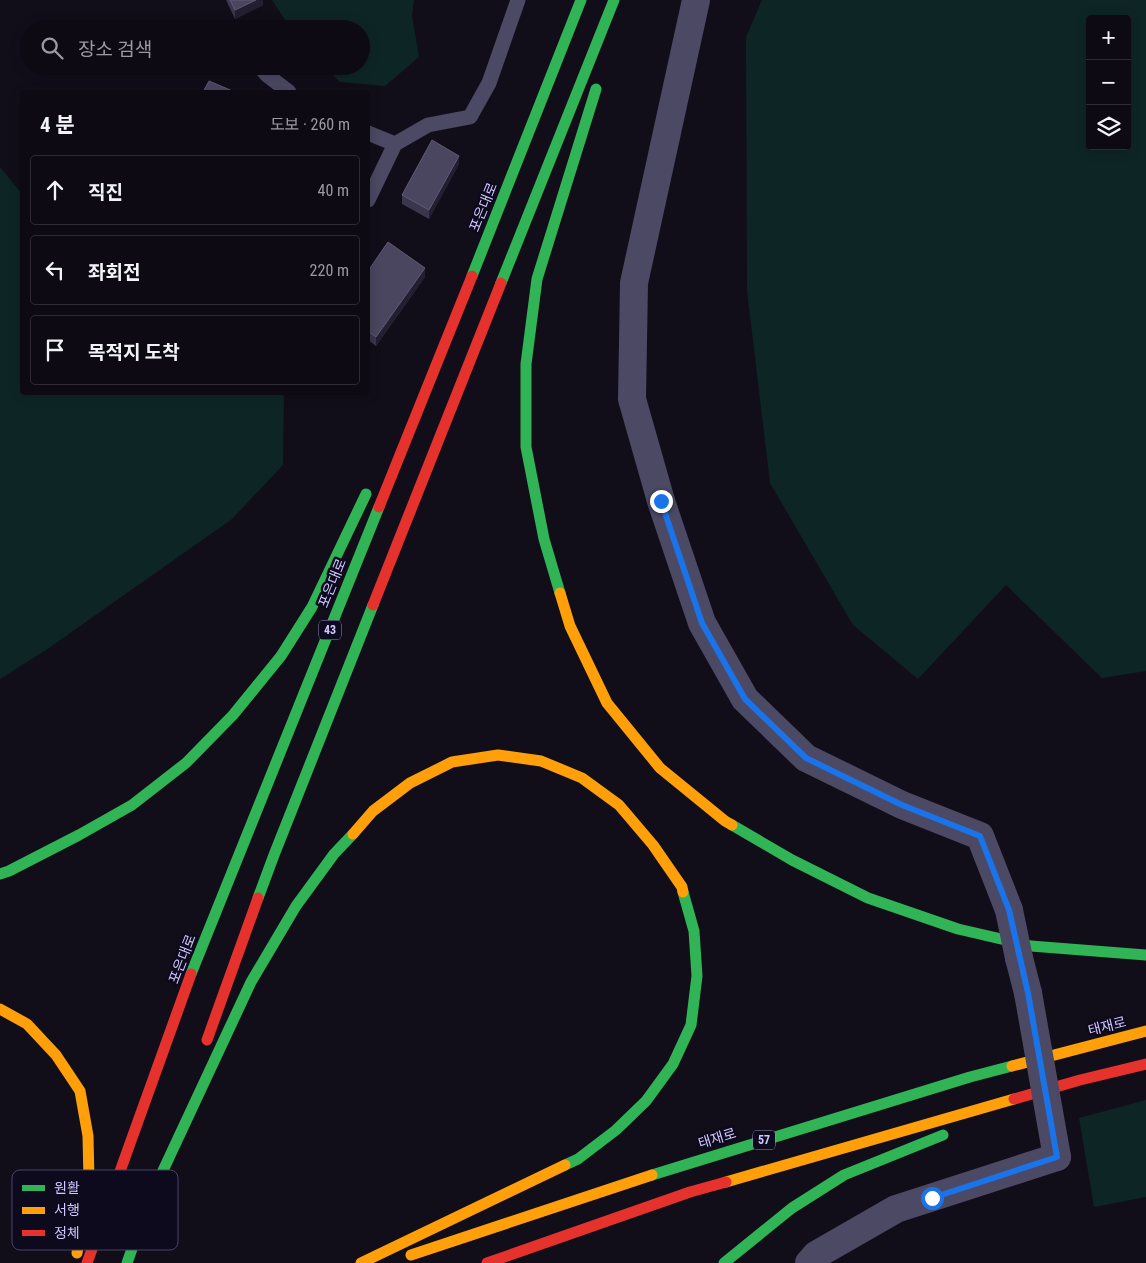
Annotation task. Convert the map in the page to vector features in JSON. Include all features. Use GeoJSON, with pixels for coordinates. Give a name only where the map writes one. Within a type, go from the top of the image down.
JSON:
{"type":"FeatureCollection","features":[{"type":"Feature","properties":{"kind":"highway","name":"포은대로"},"geometry":{"type":"LineString","coordinates":[[120,1170],[191,973],[484,247],[581,0]]}},
{"type":"Feature","properties":{"kind":"highway","name":"43"},"geometry":{"type":"LineString","coordinates":[[203,1049],[278,846],[614,0]]}},
{"type":"Feature","properties":{"kind":"highway"},"geometry":{"type":"LineString","coordinates":[[615,28],[623,0]]}},
{"type":"Feature","properties":{"kind":"highway"},"geometry":{"type":"LineString","coordinates":[[600,74],[538,279],[526,364],[526,446],[544,538],[570,626],[607,703],[660,768],[725,820],[792,860],[868,898],[958,929],[1031,946],[1146,955]]}},
{"type":"Feature","properties":{"kind":"highway"},"geometry":{"type":"LineString","coordinates":[[406,409],[484,247]]}},
{"type":"Feature","properties":{"kind":"highway"},"geometry":{"type":"LineString","coordinates":[[0,874],[79,835],[132,805],[186,763],[234,715],[281,656],[312,607],[372,481]]}},
{"type":"Feature","properties":{"kind":"highway"},"geometry":{"type":"LineString","coordinates":[[163,1170],[251,982],[296,906],[334,854],[373,812],[410,783],[452,762],[498,755],[541,761],[582,778],[619,805],[653,845],[682,887],[694,931],[697,976],[691,1026],[673,1064],[646,1101],[616,1130],[578,1159],[361,1263]]}},
{"type":"Feature","properties":{"kind":"highway"},"geometry":{"type":"LineString","coordinates":[[0,1008],[27,1024],[56,1054],[80,1091],[88,1136],[89,1170]]}},
{"type":"Feature","properties":{"kind":"highway","name":"태재로"},"geometry":{"type":"LineString","coordinates":[[397,1260],[690,1163],[942,1085],[1146,1031]]}},
{"type":"Feature","properties":{"kind":"highway","name":"57"},"geometry":{"type":"LineString","coordinates":[[487,1263],[690,1192],[1080,1080],[1146,1064]]}},
{"type":"Feature","properties":{"kind":"highway"},"geometry":{"type":"LineString","coordinates":[[980,1120],[1080,1080]]}},
{"type":"Feature","properties":{"kind":"highway"},"geometry":{"type":"LineString","coordinates":[[159,1170],[190,1086]]}},
{"type":"Feature","properties":{"kind":"highway"},"geometry":{"type":"LineString","coordinates":[[724,1263],[792,1208],[844,1175],[953,1131]]}},
{"type":"Feature","properties":{"kind":"highway"},"geometry":{"type":"LineString","coordinates":[[75,1263],[77,1250]]}},
{"type":"Feature","properties":{"kind":"highway","name":"포은대로"},"geometry":{"type":"LineString","coordinates":[[87,1263],[92,1250]]}},
{"type":"Feature","properties":{"kind":"highway"},"geometry":{"type":"LineString","coordinates":[[127,1263],[131,1250]]}},
{"type":"Feature","properties":{"kind":"street"},"geometry":{"type":"LineString","coordinates":[[696,0],[634,283],[632,399],[661,501],[702,623],[745,699],[806,758],[902,805],[980,836],[1009,910],[1028,993],[1057,1157],[896,1209],[816,1255],[808,1263]]}},
{"type":"Feature","properties":{"kind":"lane"},"geometry":{"type":"LineString","coordinates":[[370,196],[395,144],[428,124],[470,117],[489,83],[518,0]]}},
{"type":"Feature","properties":{"kind":"lane"},"geometry":{"type":"LineString","coordinates":[[267,75],[286,90]]}},
{"type":"Feature","properties":{"kind":"lane"},"geometry":{"type":"LineString","coordinates":[[370,134],[395,144]]}},
{"type":"Feature","properties":{"kind":"green space"},"geometry":{"type":"Polygon","coordinates":[[[272,0],[414,0],[412,16],[419,57],[385,86],[340,82],[333,75],[370,75],[370,20],[285,20],[272,0]]]}},
{"type":"Feature","properties":{"kind":"green space"},"geometry":{"type":"Polygon","coordinates":[[[762,0],[1146,0],[1146,671],[1102,678],[1006,585],[918,679],[853,625],[770,483],[747,290],[746,37],[762,0]]]}},
{"type":"Feature","properties":{"kind":"green space"},"geometry":{"type":"Polygon","coordinates":[[[0,167],[20,192],[20,395],[284,395],[283,465],[232,519],[46,650],[0,679],[0,167]]]}},
{"type":"Feature","properties":{"kind":"green space"},"geometry":{"type":"Polygon","coordinates":[[[1146,1100],[1146,1197],[1094,1207],[1079,1118],[1146,1100]]]}},
{"type":"Feature","properties":{"kind":"building"},"geometry":{"type":"Polygon","coordinates":[[[230,0],[256,0],[235,10],[230,0]]]}},
{"type":"Feature","properties":{"kind":"building"},"geometry":{"type":"Polygon","coordinates":[[[209,81],[230,90],[204,90],[209,81]]]}},
{"type":"Feature","properties":{"kind":"building"},"geometry":{"type":"Polygon","coordinates":[[[432,140],[459,156],[429,210],[402,195],[432,140]]]}},
{"type":"Feature","properties":{"kind":"building"},"geometry":{"type":"Polygon","coordinates":[[[388,242],[425,268],[376,337],[370,332],[370,268],[388,242]]]}},
{"type":"Feature","properties":{"kind":"traffic: fast"},"geometry":{"type":"LineString","coordinates":[[472,276],[581,0]]}},
{"type":"Feature","properties":{"kind":"traffic: fast"},"geometry":{"type":"LineString","coordinates":[[501,283],[614,0]]}},
{"type":"Feature","properties":{"kind":"traffic: fast"},"geometry":{"type":"LineString","coordinates":[[560,593],[544,539],[526,447],[526,364],[537,279],[596,89]]}},
{"type":"Feature","properties":{"kind":"traffic: fast"},"geometry":{"type":"LineString","coordinates":[[0,874],[79,835],[132,805],[186,763],[233,715],[281,656],[312,607],[366,494]]}},
{"type":"Feature","properties":{"kind":"traffic: fast"},"geometry":{"type":"LineString","coordinates":[[191,974],[379,507]]}},
{"type":"Feature","properties":{"kind":"traffic: fast"},"geometry":{"type":"LineString","coordinates":[[258,898],[373,605]]}},
{"type":"Feature","properties":{"kind":"traffic: fast"},"geometry":{"type":"LineString","coordinates":[[732,825],[792,860],[868,898],[958,929],[1031,946],[1146,955]]}},
{"type":"Feature","properties":{"kind":"traffic: fast"},"geometry":{"type":"LineString","coordinates":[[163,1170],[251,982],[296,906],[334,854],[353,834]]}},
{"type":"Feature","properties":{"kind":"traffic: fast"},"geometry":{"type":"LineString","coordinates":[[565,1165],[578,1159],[616,1130],[646,1101],[673,1064],[691,1025],[697,976],[694,931],[683,892]]}},
{"type":"Feature","properties":{"kind":"traffic: fast"},"geometry":{"type":"LineString","coordinates":[[652,1175],[970,1077],[1012,1066]]}},
{"type":"Feature","properties":{"kind":"traffic: fast"},"geometry":{"type":"LineString","coordinates":[[724,1263],[792,1208],[844,1175],[943,1135]]}},
{"type":"Feature","properties":{"kind":"traffic: fast"},"geometry":{"type":"LineString","coordinates":[[127,1263],[132,1250]]}},
{"type":"Feature","properties":{"kind":"traffic: slow"},"geometry":{"type":"LineString","coordinates":[[560,593],[570,626],[607,703],[660,768],[732,825]]}},
{"type":"Feature","properties":{"kind":"traffic: slow"},"geometry":{"type":"LineString","coordinates":[[353,834],[373,811],[410,783],[452,762],[498,755],[541,761],[582,778],[619,805],[653,845],[682,887],[683,892]]}},
{"type":"Feature","properties":{"kind":"traffic: slow"},"geometry":{"type":"LineString","coordinates":[[0,1009],[27,1024],[56,1055],[80,1091],[88,1136],[89,1170]]}},
{"type":"Feature","properties":{"kind":"traffic: slow"},"geometry":{"type":"LineString","coordinates":[[1012,1066],[1146,1031]]}},
{"type":"Feature","properties":{"kind":"traffic: slow"},"geometry":{"type":"LineString","coordinates":[[726,1182],[1014,1099]]}},
{"type":"Feature","properties":{"kind":"traffic: slow"},"geometry":{"type":"LineString","coordinates":[[361,1263],[565,1165]]}},
{"type":"Feature","properties":{"kind":"traffic: slow"},"geometry":{"type":"LineString","coordinates":[[411,1255],[652,1175]]}},
{"type":"Feature","properties":{"kind":"traffic: jam"},"geometry":{"type":"LineString","coordinates":[[379,507],[472,276]]}},
{"type":"Feature","properties":{"kind":"traffic: jam"},"geometry":{"type":"LineString","coordinates":[[373,605],[501,283]]}},
{"type":"Feature","properties":{"kind":"traffic: jam"},"geometry":{"type":"LineString","coordinates":[[207,1040],[258,898]]}},
{"type":"Feature","properties":{"kind":"traffic: jam"},"geometry":{"type":"LineString","coordinates":[[120,1170],[191,974]]}},
{"type":"Feature","properties":{"kind":"traffic: jam"},"geometry":{"type":"LineString","coordinates":[[1014,1099],[1146,1064]]}},
{"type":"Feature","properties":{"kind":"traffic: jam"},"geometry":{"type":"LineString","coordinates":[[487,1263],[690,1192],[726,1182]]}},
{"type":"Feature","properties":{"kind":"traffic: jam"},"geometry":{"type":"LineString","coordinates":[[87,1263],[92,1250]]}},
{"type":"Feature","properties":{"kind":"route"},"geometry":{"type":"LineString","coordinates":[[661,501],[702,623],[745,699],[806,758],[902,805],[980,836],[1009,910],[1028,993],[1057,1157],[932,1198]]}}]}
